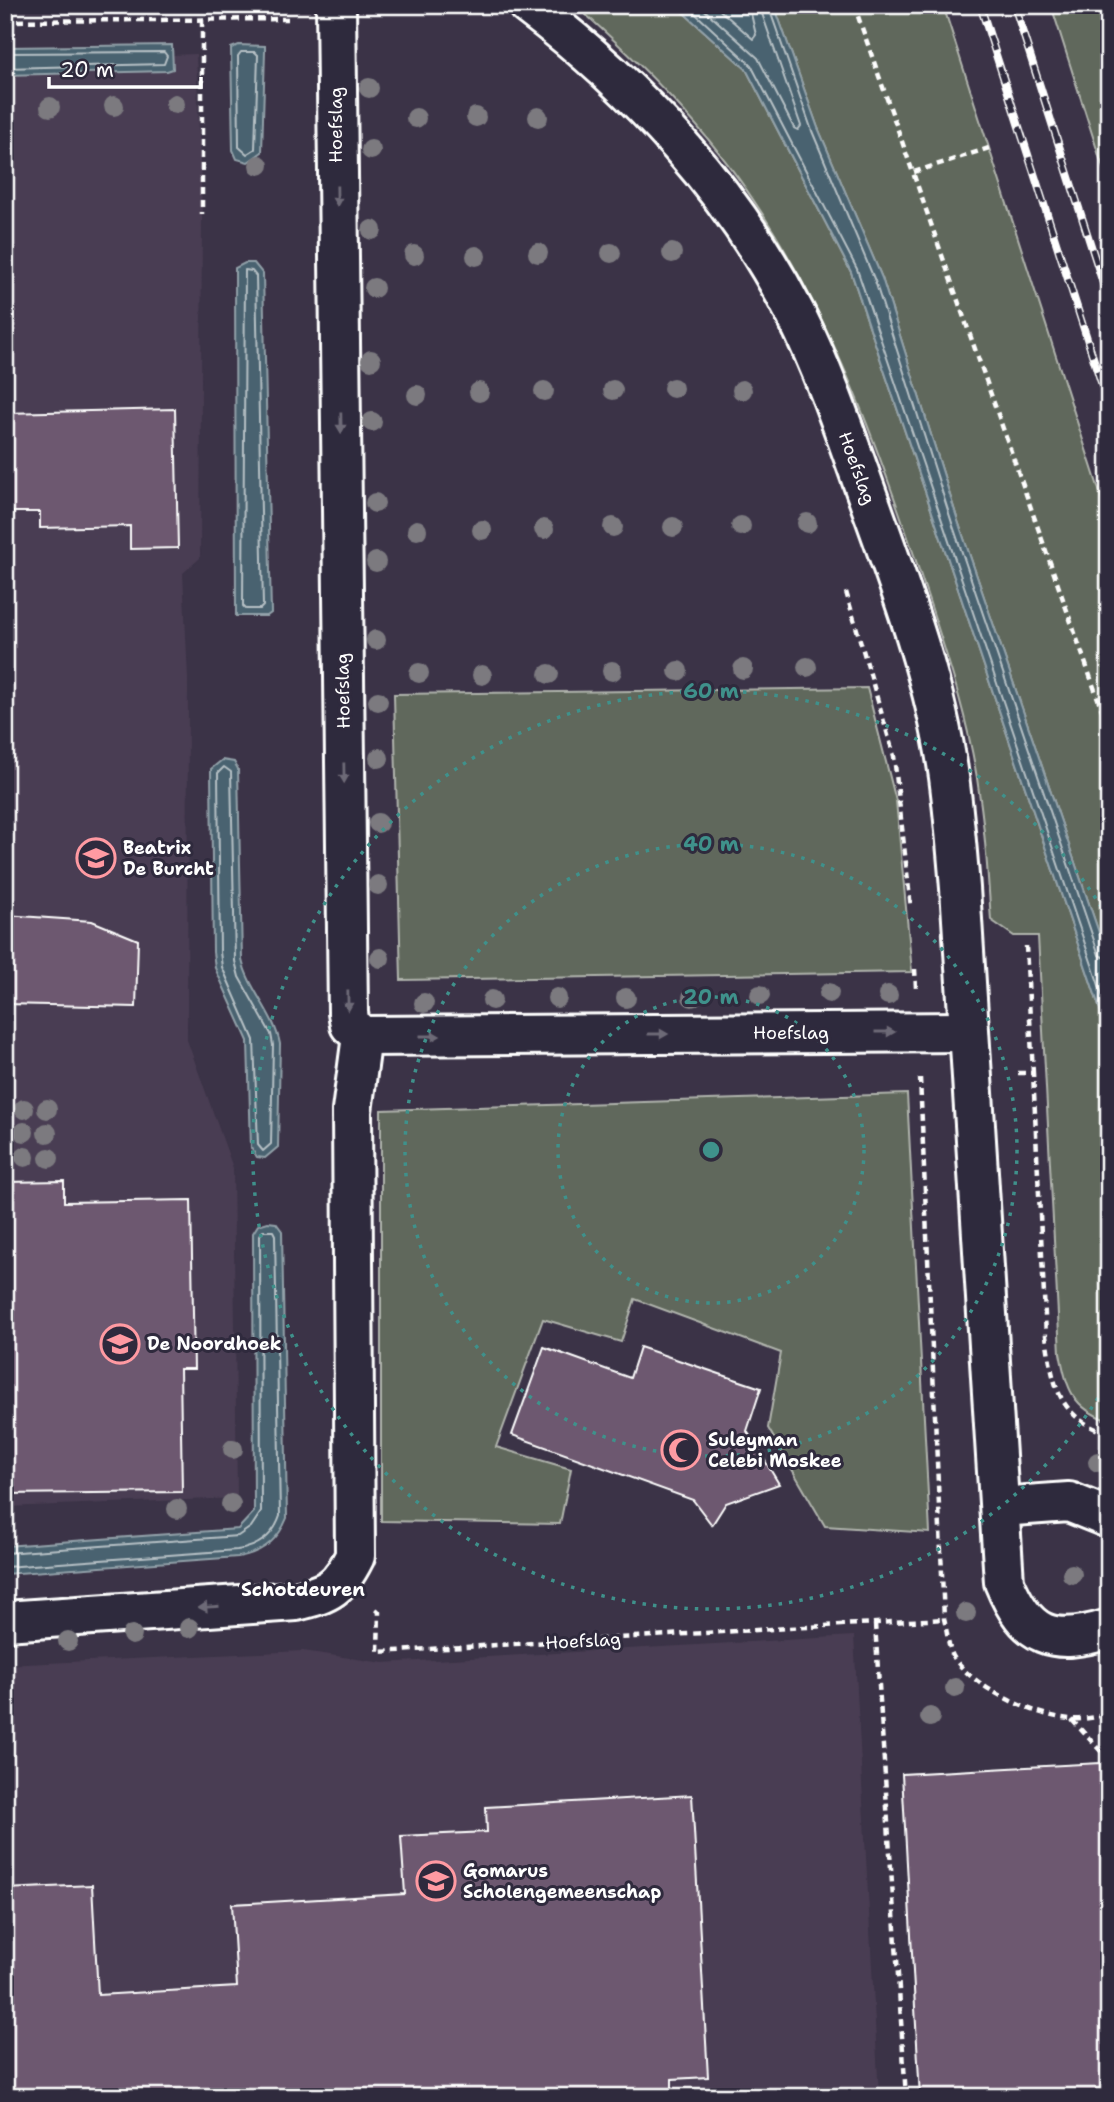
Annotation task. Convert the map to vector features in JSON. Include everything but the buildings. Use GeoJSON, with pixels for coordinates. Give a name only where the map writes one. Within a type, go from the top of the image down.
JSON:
{"type":"FeatureCollection","features":[{"type":"Feature","properties":{"kind":"street","name":"Hoefslag"},"geometry":{"type":"LineString","coordinates":[[528,5],[578,43],[637,98],[712,183],[756,243],[796,315],[826,381],[920,652],[949,775],[960,888],[1004,1583],[1015,1609],[1033,1629],[1056,1636],[1083,1637],[1109,1629]]}},
{"type":"Feature","properties":{"kind":"street","name":"Hoefslag"},"geometry":{"type":"LineString","coordinates":[[336,12],[350,1025],[362,1036],[968,1031]]}},
{"type":"Feature","properties":{"kind":"street"},"geometry":{"type":"LineString","coordinates":[[5,1621],[296,1601],[323,1595],[343,1581],[355,1556],[352,1111],[362,1036]]}},
{"type":"Feature","properties":{"kind":"street"},"geometry":{"type":"LineString","coordinates":[[1000,1507],[1069,1502],[1109,1518]]}},
{"type":"Feature","properties":{"kind":"path"},"geometry":{"type":"LineString","coordinates":[[854,5],[1109,730]]}},
{"type":"Feature","properties":{"kind":"path"},"geometry":{"type":"LineString","coordinates":[[5,21],[202,20],[336,12]]}},
{"type":"Feature","properties":{"kind":"path"},"geometry":{"type":"LineString","coordinates":[[202,20],[202,214]]}},
{"type":"Feature","properties":{"kind":"path"},"geometry":{"type":"LineString","coordinates":[[914,172],[989,148]]}},
{"type":"Feature","properties":{"kind":"path"},"geometry":{"type":"LineString","coordinates":[[1026,946],[1046,1336],[1052,1374],[1060,1398],[1071,1413],[1094,1429],[1109,1434]]}},
{"type":"Feature","properties":{"kind":"path"},"geometry":{"type":"LineString","coordinates":[[971,1074],[1033,1073]]}},
{"type":"Feature","properties":{"kind":"path","name":"Hoefslag"},"geometry":{"type":"LineString","coordinates":[[343,1581],[379,1612],[379,1652],[944,1619]]}},
{"type":"Feature","properties":{"kind":"path"},"geometry":{"type":"LineString","coordinates":[[875,1624],[906,2097]]}},
{"type":"Feature","properties":{"kind":"path"},"geometry":{"type":"LineString","coordinates":[[1071,1719],[1107,1757]]}},
{"type":"Feature","properties":{"kind":"shaded area"},"geometry":{"type":"Polygon","coordinates":[[[196,54],[202,214],[200,558],[183,573],[188,679],[187,1040],[233,1168],[237,1498],[5,1507],[5,62],[196,54]]]}},
{"type":"Feature","properties":{"kind":"shaded area","name":"Gomarus Scholengemeenschap"},"geometry":{"type":"Polygon","coordinates":[[[854,1636],[879,2097],[5,2097],[5,1665],[303,1651],[383,1663],[854,1636]]]}},
{"type":"Feature","properties":{"kind":"green space"},"geometry":{"type":"Polygon","coordinates":[[[575,5],[675,5],[746,69],[851,272],[1109,1036],[1109,1421],[1087,1410],[1073,1396],[1065,1377],[1060,1353],[1038,936],[1014,936],[991,920],[982,814],[962,709],[885,471],[828,334],[782,246],[756,204],[737,176],[672,98],[625,50],[575,5]]]}},
{"type":"Feature","properties":{"kind":"green space"},"geometry":{"type":"Polygon","coordinates":[[[774,5],[943,5],[1109,521],[1109,962],[958,521],[882,278],[818,128],[774,5]]]}},
{"type":"Feature","properties":{"kind":"green space"},"geometry":{"type":"Polygon","coordinates":[[[1051,5],[1109,5],[1109,187],[1051,5]]]}},
{"type":"Feature","properties":{"kind":"green space"},"geometry":{"type":"Polygon","coordinates":[[[867,688],[896,801],[912,972],[401,980],[394,694],[867,688]]]}},
{"type":"Feature","properties":{"kind":"green space"},"geometry":{"type":"Polygon","coordinates":[[[907,1094],[930,1533],[825,1526],[768,1428],[781,1353],[635,1299],[621,1342],[543,1319],[496,1447],[571,1469],[560,1524],[381,1521],[381,1110],[907,1094]]]}},
{"type":"Feature","properties":{"kind":"water"},"geometry":{"type":"Polygon","coordinates":[[[675,5],[774,5],[818,128],[882,278],[958,521],[1109,962],[1109,1036],[851,272],[746,69],[675,5]]]}},
{"type":"Feature","properties":{"kind":"water"},"geometry":{"type":"Polygon","coordinates":[[[172,45],[173,69],[167,71],[5,75],[5,47],[172,45]]]}},
{"type":"Feature","properties":{"kind":"water"},"geometry":{"type":"Polygon","coordinates":[[[239,45],[265,46],[262,152],[248,162],[237,159],[233,150],[231,48],[239,45]]]}},
{"type":"Feature","properties":{"kind":"water"},"geometry":{"type":"Polygon","coordinates":[[[245,263],[254,263],[263,274],[271,613],[267,616],[236,616],[235,268],[245,263]]]}},
{"type":"Feature","properties":{"kind":"water"},"geometry":{"type":"Polygon","coordinates":[[[222,760],[234,762],[238,769],[242,960],[250,981],[273,1022],[280,1044],[278,1147],[265,1158],[257,1157],[251,1148],[248,1041],[215,968],[213,952],[211,769],[222,760]]]}},
{"type":"Feature","properties":{"kind":"water"},"geometry":{"type":"Polygon","coordinates":[[[276,1223],[282,1231],[287,1518],[279,1533],[262,1549],[238,1557],[5,1574],[5,1546],[238,1529],[254,1512],[253,1233],[258,1225],[276,1223]]]}},
{"type":"Feature","properties":{"kind":"railway"},"geometry":{"type":"LineString","coordinates":[[980,5],[1109,407]]}},
{"type":"Feature","properties":{"kind":"railway"},"geometry":{"type":"LineString","coordinates":[[1014,5],[1109,302]]}},
{"type":"Feature","properties":{"kind":"place","name":"Beatrix De Burcht"},"geometry":{"type":"Point","coordinates":[96,858]}},
{"type":"Feature","properties":{"kind":"place","name":"De Noordhoek"},"geometry":{"type":"Point","coordinates":[120,1344]}},
{"type":"Feature","properties":{"kind":"place","name":"Suleyman Celebi Moskee"},"geometry":{"type":"Point","coordinates":[681,1450]}},
{"type":"Feature","properties":{"kind":"place","name":"Gomarus Scholengemeenschap"},"geometry":{"type":"Point","coordinates":[436,1881]}},
{"type":"Feature","properties":{"kind":"district","name":"Schotdeuren"},"geometry":{"type":"Point","coordinates":[303,1589]}}]}
